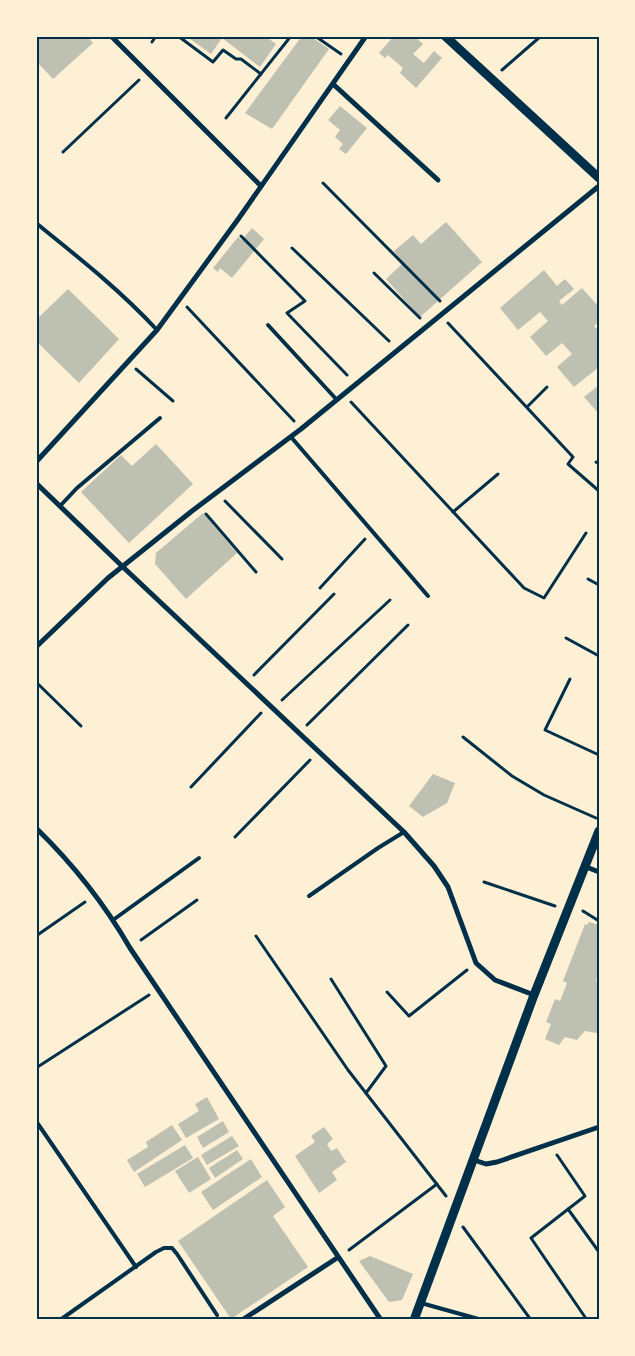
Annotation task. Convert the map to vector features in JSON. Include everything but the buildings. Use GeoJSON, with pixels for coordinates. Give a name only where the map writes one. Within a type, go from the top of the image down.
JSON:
{"type":"FeatureCollection","features":[{"type":"Feature","properties":{"kind":"street"},"geometry":{"type":"LineString","coordinates":[[111,36],[261,186]]}},
{"type":"Feature","properties":{"kind":"street"},"geometry":{"type":"LineString","coordinates":[[36,462],[157,330],[366,36]]}},
{"type":"Feature","properties":{"kind":"street"},"geometry":{"type":"LineString","coordinates":[[445,36],[599,178]]}},
{"type":"Feature","properties":{"kind":"street"},"geometry":{"type":"LineString","coordinates":[[333,84],[438,180]]}},
{"type":"Feature","properties":{"kind":"street"},"geometry":{"type":"LineString","coordinates":[[36,647],[108,578],[199,505],[302,429],[599,186]]}},
{"type":"Feature","properties":{"kind":"street"},"geometry":{"type":"LineString","coordinates":[[36,483],[270,707],[404,832],[434,866],[448,887],[476,963],[495,980],[534,995]]}},
{"type":"Feature","properties":{"kind":"street"},"geometry":{"type":"LineString","coordinates":[[36,828],[64,855],[113,920],[157,990],[380,1320]]}},
{"type":"Feature","properties":{"kind":"street"},"geometry":{"type":"LineString","coordinates":[[414,1320],[534,995],[599,831]]}},
{"type":"Feature","properties":{"kind":"street"},"geometry":{"type":"LineString","coordinates":[[584,866],[599,872]]}},
{"type":"Feature","properties":{"kind":"street"},"geometry":{"type":"LineString","coordinates":[[474,1160],[486,1164],[496,1162],[599,1127]]}},
{"type":"Feature","properties":{"kind":"street"},"geometry":{"type":"LineString","coordinates":[[242,1320],[338,1258]]}},
{"type":"Feature","properties":{"kind":"lane"},"geometry":{"type":"LineString","coordinates":[[36,223],[102,278],[157,330]]}},
{"type":"Feature","properties":{"kind":"lane"},"geometry":{"type":"LineString","coordinates":[[268,325],[337,400]]}},
{"type":"Feature","properties":{"kind":"lane"},"geometry":{"type":"LineString","coordinates":[[60,506],[77,488],[160,418]]}},
{"type":"Feature","properties":{"kind":"lane"},"geometry":{"type":"LineString","coordinates":[[290,437],[428,596]]}},
{"type":"Feature","properties":{"kind":"lane"},"geometry":{"type":"LineString","coordinates":[[309,896],[404,832]]}},
{"type":"Feature","properties":{"kind":"lane"},"geometry":{"type":"LineString","coordinates":[[113,920],[200,858]]}},
{"type":"Feature","properties":{"kind":"lane"},"geometry":{"type":"LineString","coordinates":[[36,1122],[136,1267]]}},
{"type":"Feature","properties":{"kind":"lane"},"geometry":{"type":"LineString","coordinates":[[60,1320],[164,1248],[172,1248],[217,1315]]}},
{"type":"Feature","properties":{"kind":"lane"},"geometry":{"type":"LineString","coordinates":[[421,1303],[482,1320]]}},
{"type":"Feature","properties":{"kind":"path"},"geometry":{"type":"LineString","coordinates":[[152,42],[156,36]]}},
{"type":"Feature","properties":{"kind":"path"},"geometry":{"type":"LineString","coordinates":[[178,36],[213,62],[223,50],[261,74]]}},
{"type":"Feature","properties":{"kind":"path"},"geometry":{"type":"LineString","coordinates":[[226,118],[291,36]]}},
{"type":"Feature","properties":{"kind":"path"},"geometry":{"type":"LineString","coordinates":[[315,36],[341,54]]}},
{"type":"Feature","properties":{"kind":"path"},"geometry":{"type":"LineString","coordinates":[[491,79],[541,36]]}},
{"type":"Feature","properties":{"kind":"path"},"geometry":{"type":"LineString","coordinates":[[63,152],[147,72]]}},
{"type":"Feature","properties":{"kind":"path"},"geometry":{"type":"LineString","coordinates":[[323,183],[448,309]]}},
{"type":"Feature","properties":{"kind":"path"},"geometry":{"type":"LineString","coordinates":[[235,230],[305,301],[287,313],[356,384]]}},
{"type":"Feature","properties":{"kind":"path"},"geometry":{"type":"LineString","coordinates":[[292,248],[398,350]]}},
{"type":"Feature","properties":{"kind":"path"},"geometry":{"type":"LineString","coordinates":[[374,273],[428,325]]}},
{"type":"Feature","properties":{"kind":"path"},"geometry":{"type":"LineString","coordinates":[[180,299],[302,429]]}},
{"type":"Feature","properties":{"kind":"path"},"geometry":{"type":"LineString","coordinates":[[441,315],[573,457],[568,464],[599,491]]}},
{"type":"Feature","properties":{"kind":"path"},"geometry":{"type":"LineString","coordinates":[[128,362],[173,401]]}},
{"type":"Feature","properties":{"kind":"path"},"geometry":{"type":"LineString","coordinates":[[527,407],[547,387]]}},
{"type":"Feature","properties":{"kind":"path"},"geometry":{"type":"LineString","coordinates":[[344,394],[524,588],[544,598],[586,533]]}},
{"type":"Feature","properties":{"kind":"path"},"geometry":{"type":"LineString","coordinates":[[453,512],[498,474]]}},
{"type":"Feature","properties":{"kind":"path"},"geometry":{"type":"LineString","coordinates":[[216,492],[282,560]]}},
{"type":"Feature","properties":{"kind":"path"},"geometry":{"type":"LineString","coordinates":[[199,505],[256,572]]}},
{"type":"Feature","properties":{"kind":"path"},"geometry":{"type":"LineString","coordinates":[[320,588],[372,532]]}},
{"type":"Feature","properties":{"kind":"path"},"geometry":{"type":"LineString","coordinates":[[588,579],[599,585]]}},
{"type":"Feature","properties":{"kind":"path"},"geometry":{"type":"LineString","coordinates":[[246,684],[334,594]]}},
{"type":"Feature","properties":{"kind":"path"},"geometry":{"type":"LineString","coordinates":[[192,787],[270,707],[390,600]]}},
{"type":"Feature","properties":{"kind":"path"},"geometry":{"type":"LineString","coordinates":[[298,733],[408,625]]}},
{"type":"Feature","properties":{"kind":"path"},"geometry":{"type":"LineString","coordinates":[[566,638],[599,656]]}},
{"type":"Feature","properties":{"kind":"path"},"geometry":{"type":"LineString","coordinates":[[570,679],[545,730],[599,755]]}},
{"type":"Feature","properties":{"kind":"path"},"geometry":{"type":"LineString","coordinates":[[36,682],[81,726]]}},
{"type":"Feature","properties":{"kind":"path"},"geometry":{"type":"LineString","coordinates":[[463,737],[512,776],[544,795],[599,819]]}},
{"type":"Feature","properties":{"kind":"path"},"geometry":{"type":"LineString","coordinates":[[235,837],[318,752]]}},
{"type":"Feature","properties":{"kind":"path"},"geometry":{"type":"LineString","coordinates":[[484,882],[566,911]]}},
{"type":"Feature","properties":{"kind":"path"},"geometry":{"type":"LineString","coordinates":[[36,936],[96,896]]}},
{"type":"Feature","properties":{"kind":"path"},"geometry":{"type":"LineString","coordinates":[[130,948],[197,900]]}},
{"type":"Feature","properties":{"kind":"path"},"geometry":{"type":"LineString","coordinates":[[256,936],[336,1052],[437,1184],[531,1320]]}},
{"type":"Feature","properties":{"kind":"path"},"geometry":{"type":"LineString","coordinates":[[387,992],[409,1016],[476,963]]}},
{"type":"Feature","properties":{"kind":"path"},"geometry":{"type":"LineString","coordinates":[[330,979],[386,1066],[366,1093]]}},
{"type":"Feature","properties":{"kind":"path"},"geometry":{"type":"LineString","coordinates":[[36,1068],[157,990]]}},
{"type":"Feature","properties":{"kind":"path"},"geometry":{"type":"LineString","coordinates":[[549,1144],[585,1196],[531,1238],[588,1320]]}},
{"type":"Feature","properties":{"kind":"path"},"geometry":{"type":"LineString","coordinates":[[338,1258],[437,1184]]}},
{"type":"Feature","properties":{"kind":"path"},"geometry":{"type":"LineString","coordinates":[[568,1209],[599,1252]]}}]}
